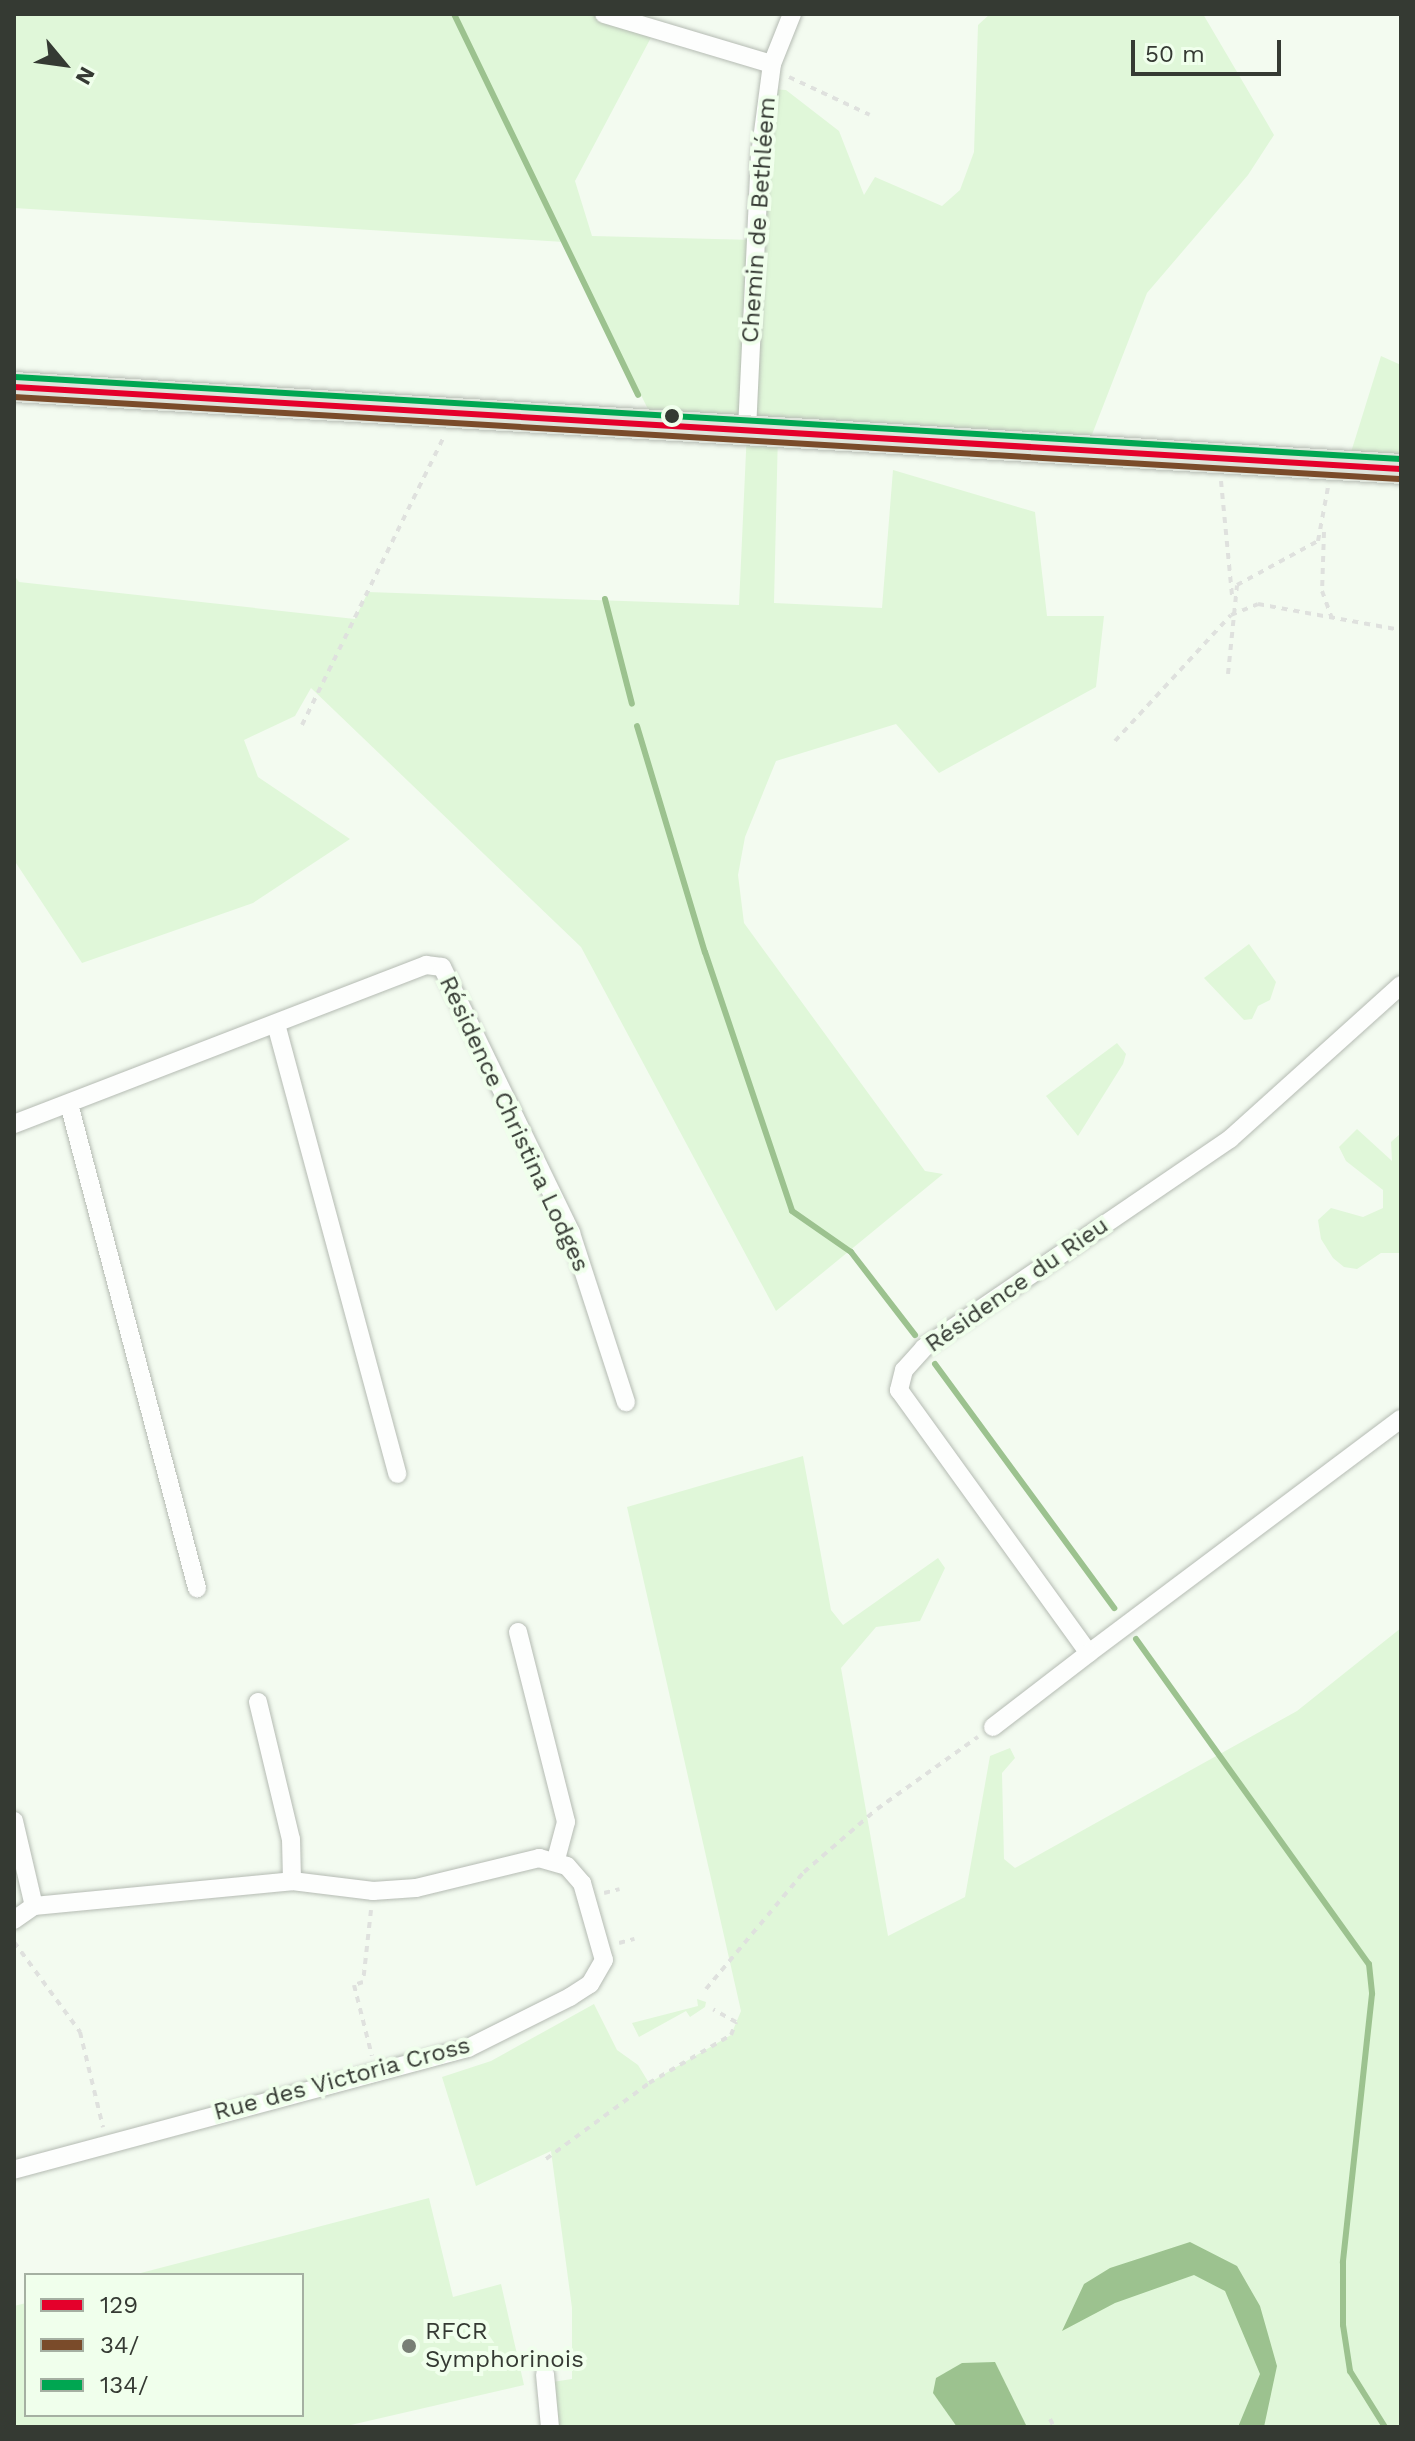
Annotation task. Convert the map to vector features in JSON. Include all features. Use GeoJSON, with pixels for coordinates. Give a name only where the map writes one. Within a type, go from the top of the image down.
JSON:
{"type":"FeatureCollection","features":[{"type":"Feature","properties":{"kind":"main road"},"geometry":{"type":"LineString","coordinates":[[14,387],[1401,469]]}},
{"type":"Feature","properties":{"kind":"street"},"geometry":{"type":"LineString","coordinates":[[604,14],[772,64]]}},
{"type":"Feature","properties":{"kind":"street","name":"Chemin de Bethléem"},"geometry":{"type":"LineString","coordinates":[[747,430],[760,155],[772,64],[792,14]]}},
{"type":"Feature","properties":{"kind":"street","name":"Résidence Christina Lodges"},"geometry":{"type":"LineString","coordinates":[[14,1124],[426,965],[442,967],[571,1233],[626,1402]]}},
{"type":"Feature","properties":{"kind":"street","name":"Résidence du Rieu"},"geometry":{"type":"LineString","coordinates":[[1089,1653],[903,1401],[899,1390],[904,1370],[924,1348],[1230,1139],[1401,985]]}},
{"type":"Feature","properties":{"kind":"street"},"geometry":{"type":"LineString","coordinates":[[276,1024],[397,1474]]}},
{"type":"Feature","properties":{"kind":"street"},"geometry":{"type":"LineString","coordinates":[[69,1104],[197,1588]]}},
{"type":"Feature","properties":{"kind":"street"},"geometry":{"type":"LineString","coordinates":[[993,1727],[1401,1419]]}},
{"type":"Feature","properties":{"kind":"street"},"geometry":{"type":"LineString","coordinates":[[14,1920],[34,1906],[292,1881],[373,1891],[416,1888],[539,1858],[556,1859],[566,1822],[518,1632]]}},
{"type":"Feature","properties":{"kind":"street"},"geometry":{"type":"LineString","coordinates":[[258,1702],[291,1839],[292,1881]]}},
{"type":"Feature","properties":{"kind":"street"},"geometry":{"type":"LineString","coordinates":[[14,1821],[34,1906]]}},
{"type":"Feature","properties":{"kind":"street","name":"Rue des Victoria Cross"},"geometry":{"type":"LineString","coordinates":[[14,2170],[106,2142],[468,2048],[570,1997],[596,1977],[604,1960],[582,1883],[556,1859]]}},
{"type":"Feature","properties":{"kind":"street"},"geometry":{"type":"LineString","coordinates":[[545,2374],[550,2427]]}},
{"type":"Feature","properties":{"kind":"path"},"geometry":{"type":"LineString","coordinates":[[772,64],[792,80],[870,115]]}},
{"type":"Feature","properties":{"kind":"path"},"geometry":{"type":"LineString","coordinates":[[302,725],[455,413]]}},
{"type":"Feature","properties":{"kind":"path"},"geometry":{"type":"LineString","coordinates":[[1218,458],[1232,599],[1228,674]]}},
{"type":"Feature","properties":{"kind":"path"},"geometry":{"type":"LineString","coordinates":[[1331,464],[1322,591],[1332,618]]}},
{"type":"Feature","properties":{"kind":"path"},"geometry":{"type":"LineString","coordinates":[[1232,599],[1237,585],[1318,541],[1324,530]]}},
{"type":"Feature","properties":{"kind":"path"},"geometry":{"type":"LineString","coordinates":[[1115,741],[1231,615],[1258,604],[1401,630]]}},
{"type":"Feature","properties":{"kind":"path"},"geometry":{"type":"LineString","coordinates":[[706,1989],[804,1872],[877,1809],[993,1727]]}},
{"type":"Feature","properties":{"kind":"path"},"geometry":{"type":"LineString","coordinates":[[373,1891],[363,1982],[354,1985],[376,2073]]}},
{"type":"Feature","properties":{"kind":"path"},"geometry":{"type":"LineString","coordinates":[[14,1942],[80,2032],[106,2142]]}},
{"type":"Feature","properties":{"kind":"path"},"geometry":{"type":"LineString","coordinates":[[546,2159],[649,2083],[731,2035],[736,2022],[713,2009]]}},
{"type":"Feature","properties":{"kind":"path"},"geometry":{"type":"LineString","coordinates":[[1050,2419],[1054,2427]]}},
{"type":"Feature","properties":{"kind":"shaded area"},"geometry":{"type":"Polygon","coordinates":[[[14,14],[604,14],[655,30],[575,181],[592,236],[756,240],[767,89],[786,90],[839,131],[864,195],[875,177],[942,206],[960,190],[974,152],[978,25],[990,14],[1203,14],[1274,135],[1248,175],[1147,293],[1086,450],[778,432],[774,603],[882,608],[893,470],[1035,512],[1047,616],[1104,616],[1096,687],[939,773],[896,724],[776,761],[745,837],[738,875],[744,923],[925,1171],[943,1174],[776,1311],[581,947],[311,688],[295,716],[244,740],[258,777],[350,839],[253,903],[82,963],[14,860],[14,575],[19,582],[355,619],[368,592],[739,605],[747,430],[656,425],[564,242],[14,208],[14,14]]]}},
{"type":"Feature","properties":{"kind":"shaded area"},"geometry":{"type":"Polygon","coordinates":[[[1381,356],[1401,365],[1401,469],[1347,465],[1381,356]]]}},
{"type":"Feature","properties":{"kind":"shaded area"},"geometry":{"type":"Polygon","coordinates":[[[1249,944],[1276,982],[1270,1000],[1258,1006],[1252,1019],[1244,1020],[1204,978],[1249,944]]]}},
{"type":"Feature","properties":{"kind":"shaded area"},"geometry":{"type":"Polygon","coordinates":[[[1117,1043],[1126,1054],[1123,1064],[1078,1136],[1046,1096],[1117,1043]]]}},
{"type":"Feature","properties":{"kind":"shaded area"},"geometry":{"type":"Polygon","coordinates":[[[1357,1129],[1392,1161],[1391,1142],[1401,1133],[1401,1253],[1381,1253],[1357,1269],[1344,1267],[1333,1258],[1321,1239],[1318,1220],[1331,1208],[1363,1217],[1383,1208],[1383,1190],[1346,1161],[1339,1147],[1357,1129]]]}},
{"type":"Feature","properties":{"kind":"shaded area"},"geometry":{"type":"Polygon","coordinates":[[[803,1456],[831,1610],[843,1625],[938,1558],[945,1568],[920,1621],[876,1627],[841,1668],[888,1936],[965,1897],[990,1756],[1010,1748],[1015,1758],[1002,1773],[1004,1859],[1015,1868],[1297,1711],[1401,1628],[1401,2427],[550,2427],[546,2383],[572,2379],[572,2308],[551,2151],[476,2186],[442,2077],[491,2061],[594,2004],[617,2050],[638,2065],[649,2083],[731,2035],[741,2011],[627,1507],[803,1456]]]}},
{"type":"Feature","properties":{"kind":"shaded area"},"geometry":{"type":"Polygon","coordinates":[[[697,1999],[706,2002],[705,2007],[690,2017],[686,2011],[639,2037],[632,2023],[698,2006],[697,1999]]]}},
{"type":"Feature","properties":{"kind":"shaded area","name":"RFCR Symphorinois"},"geometry":{"type":"Polygon","coordinates":[[[429,2198],[453,2297],[501,2284],[524,2385],[342,2427],[14,2427],[14,2306],[24,2304],[24,2417],[304,2417],[304,2273],[141,2273],[429,2198]]]}},
{"type":"Feature","properties":{"kind":"shaded area"},"geometry":{"type":"Polygon","coordinates":[[[1190,2242],[1237,2266],[1260,2306],[1277,2366],[1264,2427],[1238,2427],[1260,2374],[1225,2291],[1194,2275],[1115,2303],[1062,2331],[1084,2284],[1110,2268],[1190,2242]]]}},
{"type":"Feature","properties":{"kind":"shaded area"},"geometry":{"type":"Polygon","coordinates":[[[995,2362],[1027,2427],[957,2427],[933,2393],[936,2378],[962,2363],[995,2362]]]}},
{"type":"Feature","properties":{"kind":"waterway"},"geometry":{"type":"LineString","coordinates":[[454,14],[638,395]]}},
{"type":"Feature","properties":{"kind":"waterway"},"geometry":{"type":"LineString","coordinates":[[605,599],[632,704]]}},
{"type":"Feature","properties":{"kind":"waterway"},"geometry":{"type":"LineString","coordinates":[[637,726],[705,952],[792,1211],[851,1252],[915,1335]]}},
{"type":"Feature","properties":{"kind":"waterway"},"geometry":{"type":"LineString","coordinates":[[935,1364],[1114,1608]]}},
{"type":"Feature","properties":{"kind":"waterway"},"geometry":{"type":"LineString","coordinates":[[1136,1639],[1369,1964],[1372,1994],[1343,2262],[1343,2325],[1350,2371],[1385,2427]]}},
{"type":"Feature","properties":{"kind":"transit line","name":"134/"},"geometry":{"type":"LineString","coordinates":[[15,377],[1401,459]]}},
{"type":"Feature","properties":{"kind":"transit line","name":"129"},"geometry":{"type":"LineString","coordinates":[[14,387],[1401,469]]}},
{"type":"Feature","properties":{"kind":"transit line","name":"34/"},"geometry":{"type":"LineString","coordinates":[[14,397],[1400,479]]}},
{"type":"Feature","properties":{"kind":"place","name":"RFCR Symphorinois"},"geometry":{"type":"Point","coordinates":[409,2346]}}]}
